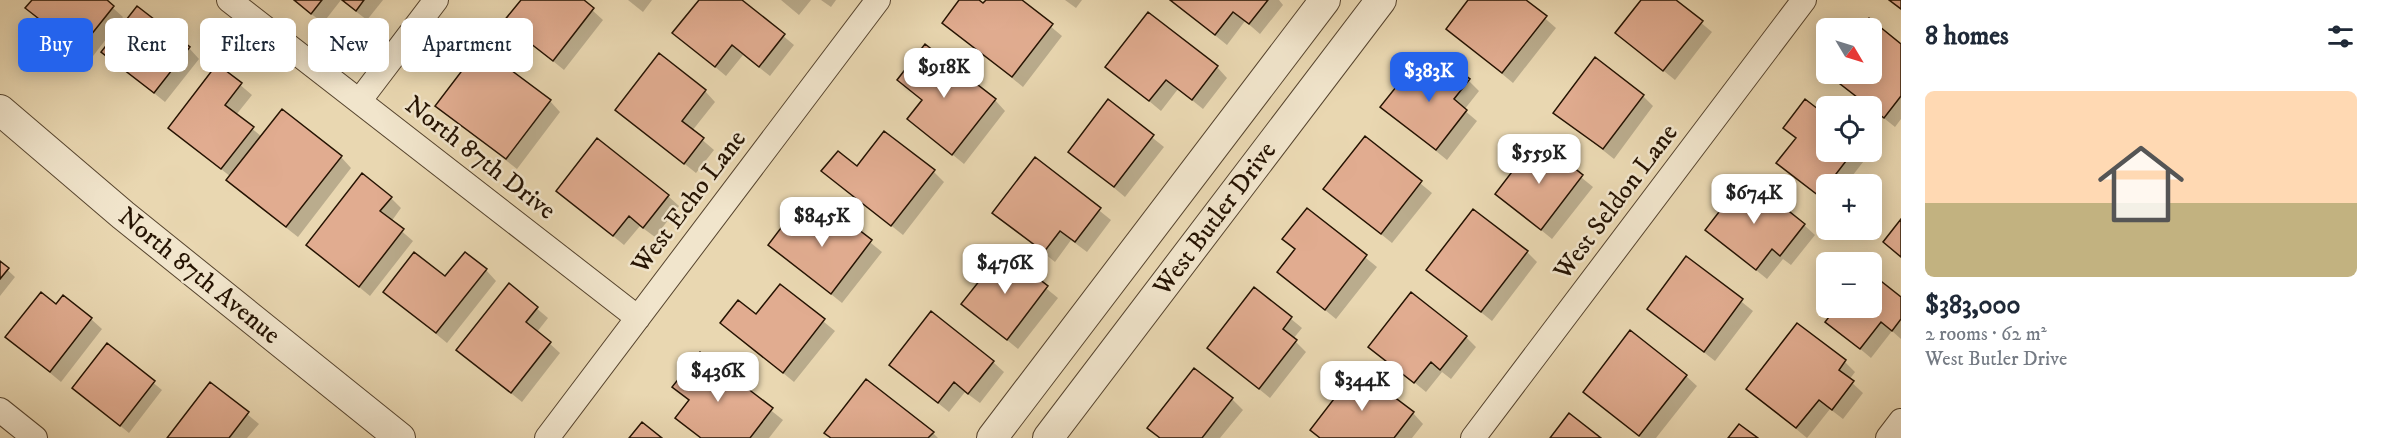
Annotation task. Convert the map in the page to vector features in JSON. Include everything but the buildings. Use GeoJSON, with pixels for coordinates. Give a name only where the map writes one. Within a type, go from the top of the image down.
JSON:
{"type":"FeatureCollection","features":[{"type":"Feature","properties":{"kind":"street","name":"North 87th Drive"},"geometry":{"type":"LineString","coordinates":[[229,0],[638,318]]}},
{"type":"Feature","properties":{"kind":"street"},"geometry":{"type":"LineString","coordinates":[[360,100],[436,0]]}},
{"type":"Feature","properties":{"kind":"street","name":"West Echo Lane"},"geometry":{"type":"LineString","coordinates":[[547,438],[878,0]]}},
{"type":"Feature","properties":{"kind":"street","name":"West Butler Drive"},"geometry":{"type":"LineString","coordinates":[[992,438],[1325,0]]}},
{"type":"Feature","properties":{"kind":"street","name":"West Butler Drive"},"geometry":{"type":"LineString","coordinates":[[1048,438],[1382,0]]}},
{"type":"Feature","properties":{"kind":"street","name":"West Seldon Lane"},"geometry":{"type":"LineString","coordinates":[[1473,438],[1804,0]]}},
{"type":"Feature","properties":{"kind":"street","name":"North 87th Avenue"},"geometry":{"type":"LineString","coordinates":[[0,110],[123,215],[400,438]]}},
{"type":"Feature","properties":{"kind":"street"},"geometry":{"type":"LineString","coordinates":[[0,410],[35,438]]}},
{"type":"Feature","properties":{"kind":"street"},"geometry":{"type":"LineString","coordinates":[[1888,438],[1901,421]]}}]}
